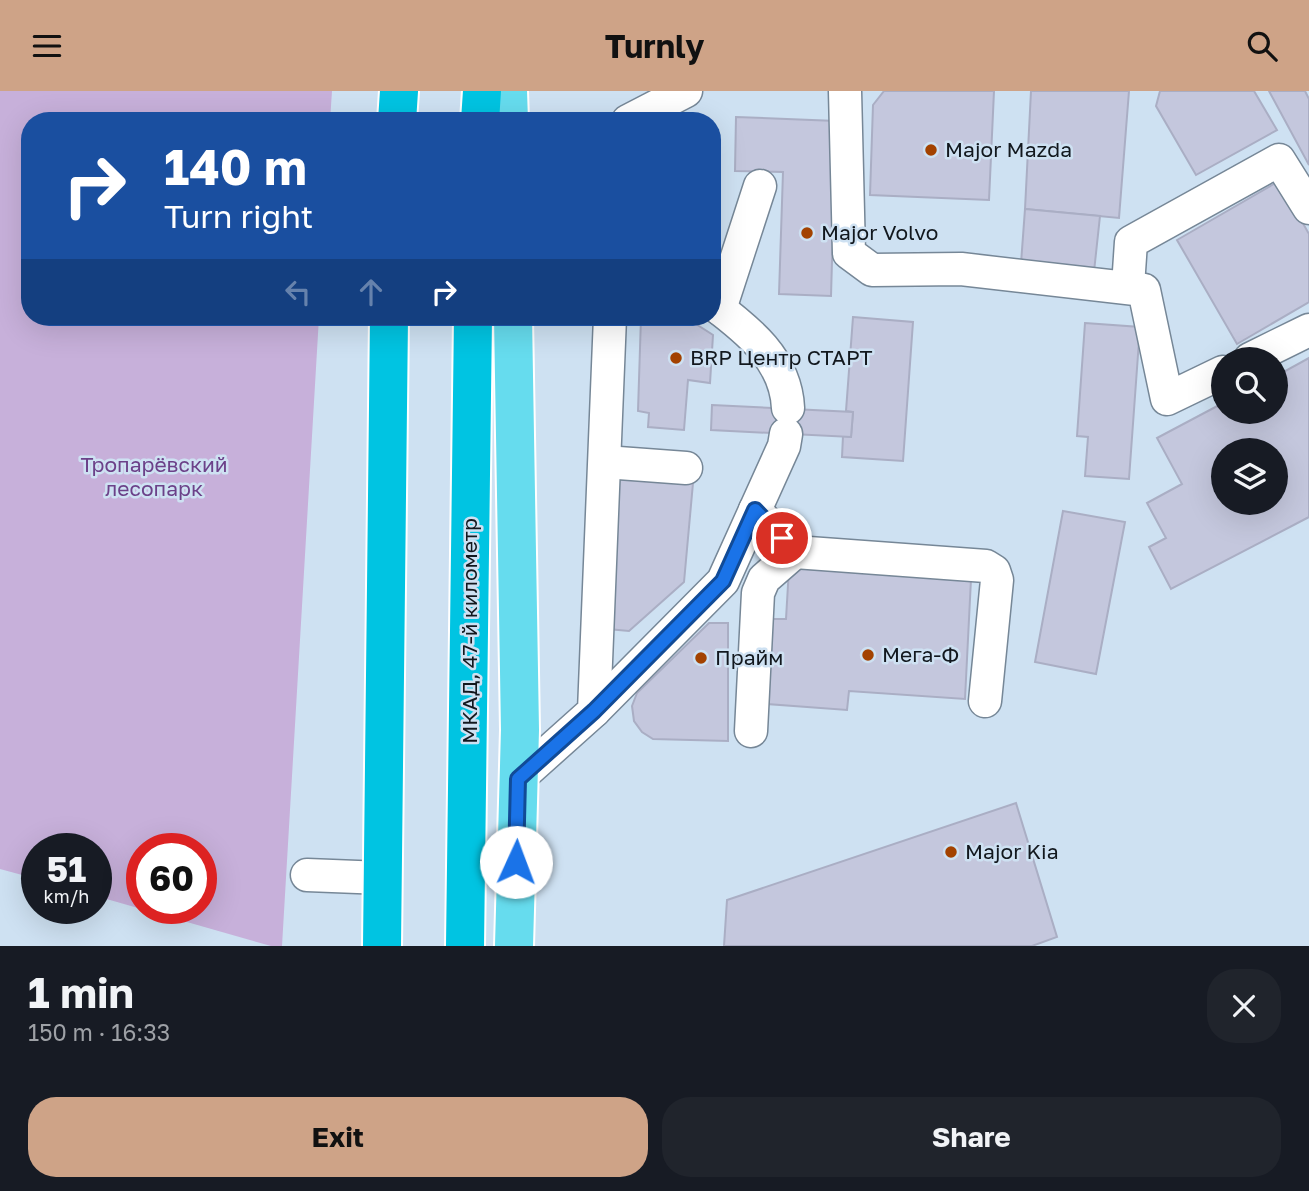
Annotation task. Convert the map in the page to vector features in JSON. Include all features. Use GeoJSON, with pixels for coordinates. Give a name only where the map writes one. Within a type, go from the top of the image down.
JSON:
{"type":"FeatureCollection","features":[{"type":"Feature","properties":{"kind":"highway"},"geometry":{"type":"LineString","coordinates":[[398,112],[399,91]]}},
{"type":"Feature","properties":{"kind":"highway"},"geometry":{"type":"LineString","coordinates":[[481,112],[482,91]]}},
{"type":"Feature","properties":{"kind":"highway"},"geometry":{"type":"LineString","coordinates":[[382,946],[389,326]]}},
{"type":"Feature","properties":{"kind":"highway","name":"МКАД, 47-й километр"},"geometry":{"type":"LineString","coordinates":[[465,946],[473,326]]}},
{"type":"Feature","properties":{"kind":"main road"},"geometry":{"type":"LineString","coordinates":[[508,91],[509,112]]}},
{"type":"Feature","properties":{"kind":"main road"},"geometry":{"type":"LineString","coordinates":[[513,326],[518,779],[514,946]]}},
{"type":"Feature","properties":{"kind":"lane"},"geometry":{"type":"LineString","coordinates":[[645,112],[686,91]]}},
{"type":"Feature","properties":{"kind":"lane"},"geometry":{"type":"LineString","coordinates":[[845,91],[849,253],[872,270],[961,269],[1128,286],[1144,290],[1167,399],[1211,378]]}},
{"type":"Feature","properties":{"kind":"lane"},"geometry":{"type":"LineString","coordinates":[[1128,286],[1131,243],[1279,160],[1309,208]]}},
{"type":"Feature","properties":{"kind":"lane"},"geometry":{"type":"LineString","coordinates":[[721,292],[760,186]]}},
{"type":"Feature","properties":{"kind":"lane"},"geometry":{"type":"LineString","coordinates":[[518,779],[594,711],[723,581],[784,446],[787,393],[777,363],[721,311]]}},
{"type":"Feature","properties":{"kind":"lane"},"geometry":{"type":"LineString","coordinates":[[594,711],[610,326]]}},
{"type":"Feature","properties":{"kind":"lane"},"geometry":{"type":"LineString","coordinates":[[1274,347],[1309,330]]}},
{"type":"Feature","properties":{"kind":"lane"},"geometry":{"type":"LineString","coordinates":[[605,462],[686,468]]}},
{"type":"Feature","properties":{"kind":"lane"},"geometry":{"type":"LineString","coordinates":[[755,510],[795,552],[986,566],[994,571],[997,580],[985,701]]}},
{"type":"Feature","properties":{"kind":"lane"},"geometry":{"type":"LineString","coordinates":[[751,731],[758,593],[764,579],[795,552]]}},
{"type":"Feature","properties":{"kind":"lane"},"geometry":{"type":"LineString","coordinates":[[307,875],[383,878]]}},
{"type":"Feature","properties":{"kind":"green space","name":"Тропарёвский лесопарк"},"geometry":{"type":"Polygon","coordinates":[[[0,91],[332,91],[331,112],[21,112],[21,326],[318,326],[282,946],[271,946],[194,924],[217,924],[217,833],[126,833],[126,905],[112,901],[112,833],[21,833],[21,875],[0,869],[0,91]]]}},
{"type":"Feature","properties":{"kind":"building","name":"Major Mazda"},"geometry":{"type":"Polygon","coordinates":[[[884,91],[994,91],[989,200],[870,195],[873,105],[884,91]]]}},
{"type":"Feature","properties":{"kind":"building"},"geometry":{"type":"Polygon","coordinates":[[[1031,91],[1129,91],[1119,218],[1025,209],[1031,91]]]}},
{"type":"Feature","properties":{"kind":"building"},"geometry":{"type":"Polygon","coordinates":[[[1160,91],[1254,91],[1277,130],[1196,175],[1156,106],[1160,91]]]}},
{"type":"Feature","properties":{"kind":"building"},"geometry":{"type":"Polygon","coordinates":[[[1269,91],[1305,91],[1309,99],[1309,165],[1269,91]]]}},
{"type":"Feature","properties":{"kind":"building","name":"Major Volvo"},"geometry":{"type":"Polygon","coordinates":[[[736,117],[836,121],[831,296],[779,294],[783,172],[735,171],[736,117]]]}},
{"type":"Feature","properties":{"kind":"building"},"geometry":{"type":"Polygon","coordinates":[[[1279,181],[1309,234],[1309,302],[1237,344],[1177,240],[1279,181]]]}},
{"type":"Feature","properties":{"kind":"building"},"geometry":{"type":"Polygon","coordinates":[[[1025,209],[1100,216],[1093,281],[1020,277],[1025,209]]]}},
{"type":"Feature","properties":{"kind":"building"},"geometry":{"type":"Polygon","coordinates":[[[853,317],[913,322],[903,461],[842,457],[843,436],[851,437],[853,412],[846,411],[853,317]]]}},
{"type":"Feature","properties":{"kind":"building"},"geometry":{"type":"Polygon","coordinates":[[[1085,323],[1140,327],[1129,479],[1085,476],[1088,437],[1077,436],[1085,323]]]}},
{"type":"Feature","properties":{"kind":"building","name":"BRP Центр СТАРТ"},"geometry":{"type":"Polygon","coordinates":[[[641,326],[699,326],[713,335],[710,383],[688,380],[684,430],[648,427],[649,413],[638,411],[641,326]]]}},
{"type":"Feature","properties":{"kind":"building"},"geometry":{"type":"Polygon","coordinates":[[[1309,358],[1309,517],[1171,589],[1149,547],[1166,538],[1147,503],[1182,484],[1157,438],[1211,409],[1211,424],[1288,424],[1288,369],[1309,358]]]}},
{"type":"Feature","properties":{"kind":"building"},"geometry":{"type":"Polygon","coordinates":[[[712,405],[853,412],[851,437],[711,430],[712,405]]]}},
{"type":"Feature","properties":{"kind":"building"},"geometry":{"type":"Polygon","coordinates":[[[616,479],[693,483],[684,582],[629,631],[608,629],[616,479]]]}},
{"type":"Feature","properties":{"kind":"building"},"geometry":{"type":"Polygon","coordinates":[[[1063,511],[1125,522],[1096,674],[1035,662],[1063,511]]]}},
{"type":"Feature","properties":{"kind":"building","name":"Мега-Ф"},"geometry":{"type":"Polygon","coordinates":[[[789,568],[971,579],[965,699],[849,691],[847,710],[767,704],[771,619],[786,619],[789,568]]]}},
{"type":"Feature","properties":{"kind":"building","name":"Прайм"},"geometry":{"type":"Polygon","coordinates":[[[709,623],[728,623],[728,741],[653,739],[642,732],[634,721],[632,706],[637,693],[709,623]]]}},
{"type":"Feature","properties":{"kind":"building","name":"Major Kia"},"geometry":{"type":"Polygon","coordinates":[[[1016,803],[1057,937],[1032,946],[724,946],[727,900],[1016,803]]]}},
{"type":"Feature","properties":{"kind":"place","name":"Major Mazda"},"geometry":{"type":"Point","coordinates":[931,150]}},
{"type":"Feature","properties":{"kind":"place","name":"Major Volvo"},"geometry":{"type":"Point","coordinates":[807,233]}},
{"type":"Feature","properties":{"kind":"place","name":"BRP Центр СТАРТ"},"geometry":{"type":"Point","coordinates":[676,358]}},
{"type":"Feature","properties":{"kind":"place","name":"Мега-Ф"},"geometry":{"type":"Point","coordinates":[868,655]}},
{"type":"Feature","properties":{"kind":"place","name":"Прайм"},"geometry":{"type":"Point","coordinates":[701,658]}},
{"type":"Feature","properties":{"kind":"place","name":"Major Kia"},"geometry":{"type":"Point","coordinates":[951,852]}},
{"type":"Feature","properties":{"kind":"route"},"geometry":{"type":"LineString","coordinates":[[516,862],[518,779],[594,711],[723,581],[755,510],[782,538]]}}]}
